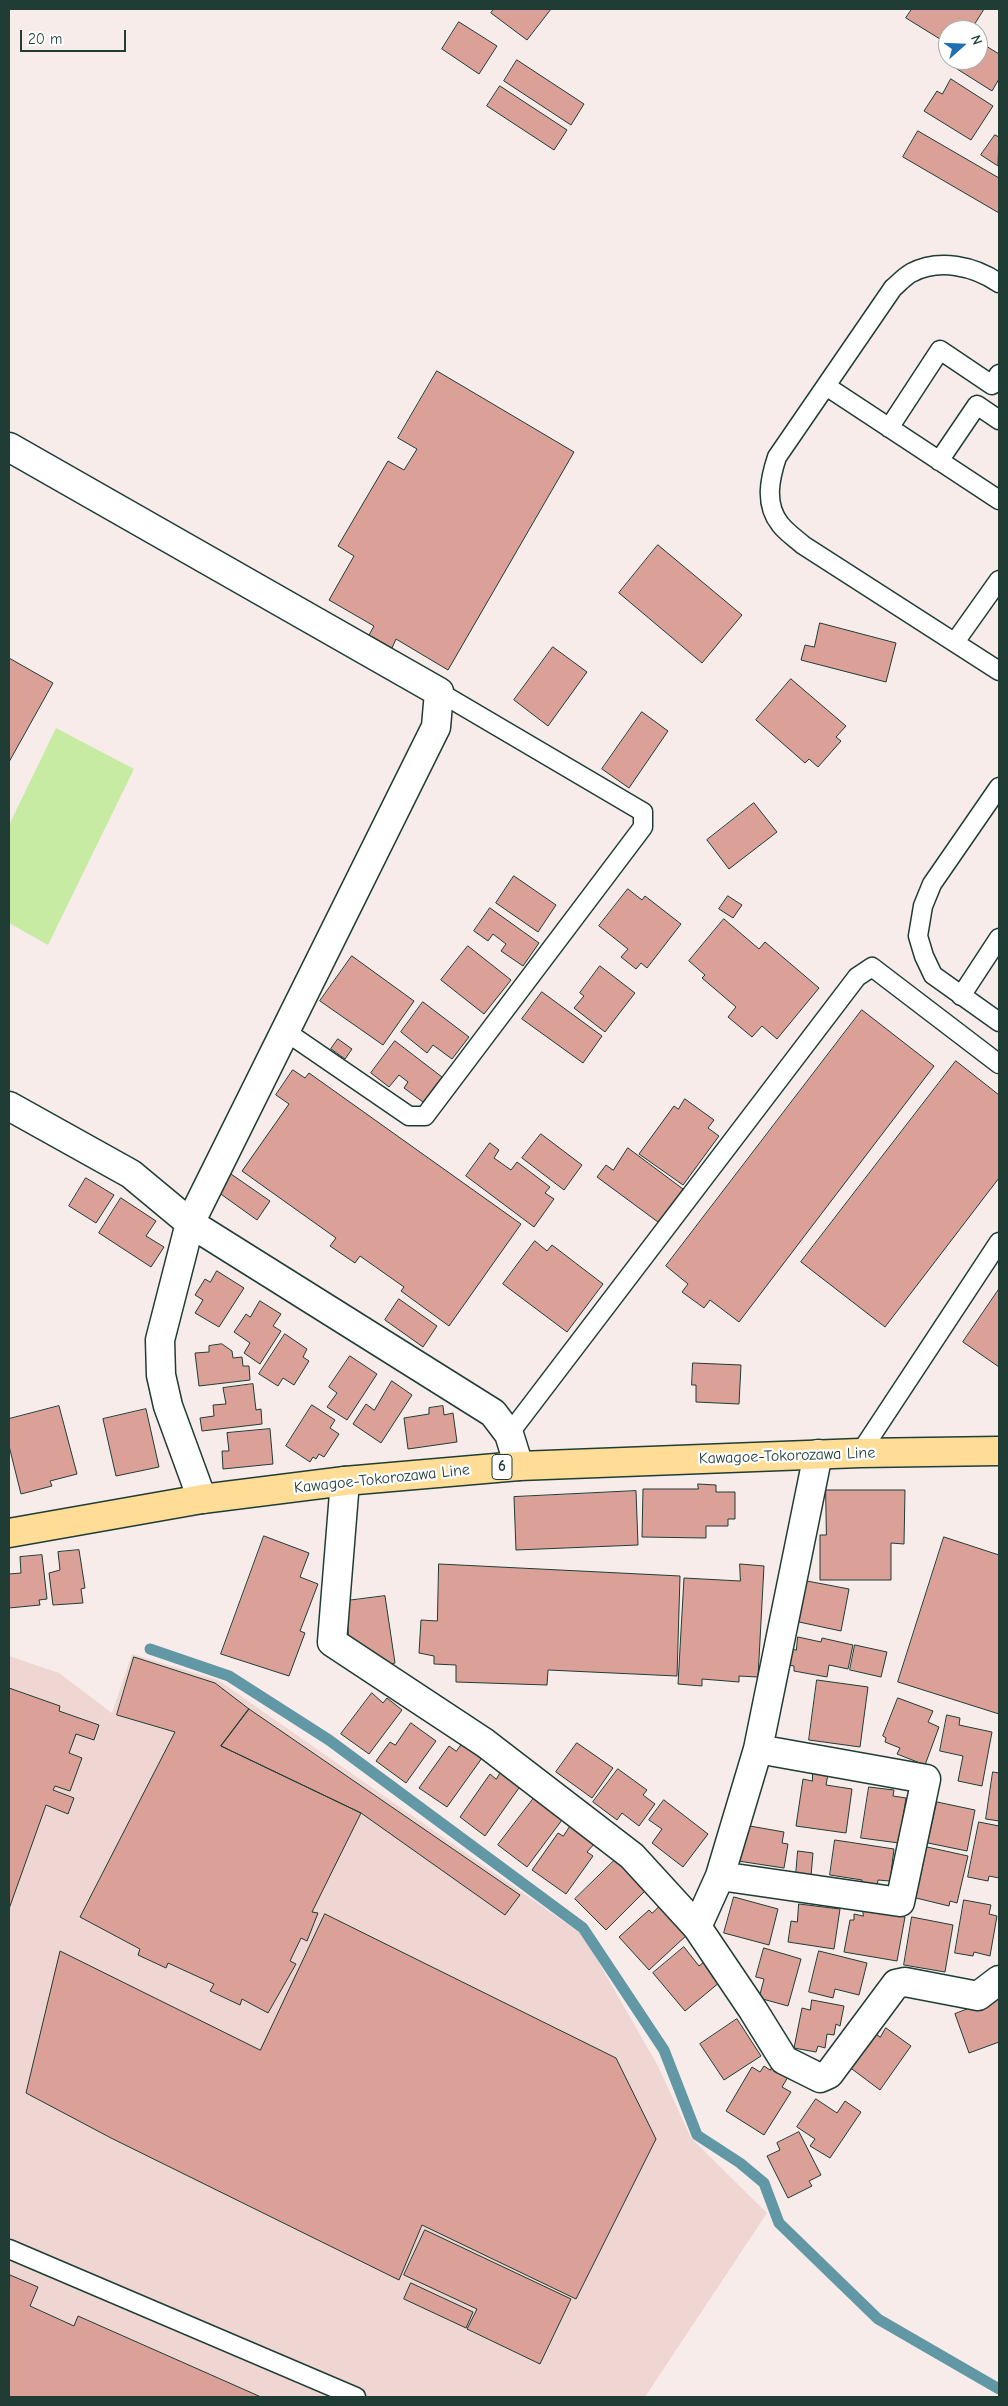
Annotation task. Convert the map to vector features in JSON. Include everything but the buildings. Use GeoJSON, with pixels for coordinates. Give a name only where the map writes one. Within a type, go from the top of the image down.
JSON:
{"type":"FeatureCollection","features":[{"type":"Feature","properties":{"kind":"main road","name":"Kawagoe-Tokorozawa Line"},"geometry":{"type":"LineString","coordinates":[[9,1533],[202,1500],[345,1481],[518,1466],[818,1454],[999,1451]]}},
{"type":"Feature","properties":{"kind":"street"},"geometry":{"type":"LineString","coordinates":[[9,447],[439,692],[436,727],[190,1223],[160,1340],[161,1375],[168,1406],[202,1500]]}},
{"type":"Feature","properties":{"kind":"street"},"geometry":{"type":"LineString","coordinates":[[9,1106],[131,1174],[190,1223],[493,1414],[509,1434],[518,1466]]}},
{"type":"Feature","properties":{"kind":"street"},"geometry":{"type":"LineString","coordinates":[[697,1927],[720,1876],[758,1749],[818,1454]]}},
{"type":"Feature","properties":{"kind":"street"},"geometry":{"type":"LineString","coordinates":[[345,1481],[332,1642],[485,1743],[625,1850],[697,1927],[754,2010],[784,2060],[820,2078],[829,2074],[896,1984],[905,1982],[978,1996],[999,1980]]}},
{"type":"Feature","properties":{"kind":"street"},"geometry":{"type":"LineString","coordinates":[[720,1876],[900,1902],[926,1779],[758,1749]]}},
{"type":"Feature","properties":{"kind":"lane"},"geometry":{"type":"LineString","coordinates":[[999,283],[983,272],[957,266],[935,265],[910,274],[893,288],[777,457],[769,480],[770,500],[779,523],[803,545],[999,671]]}},
{"type":"Feature","properties":{"kind":"lane"},"geometry":{"type":"LineString","coordinates":[[889,428],[940,350],[992,385],[999,374]]}},
{"type":"Feature","properties":{"kind":"lane"},"geometry":{"type":"LineString","coordinates":[[826,386],[999,500]]}},
{"type":"Feature","properties":{"kind":"lane"},"geometry":{"type":"LineString","coordinates":[[939,461],[977,406],[999,420]]}},
{"type":"Feature","properties":{"kind":"lane"},"geometry":{"type":"LineString","coordinates":[[955,642],[999,580]]}},
{"type":"Feature","properties":{"kind":"lane"},"geometry":{"type":"LineString","coordinates":[[285,1031],[409,1116],[425,1116],[644,827],[643,812],[439,692]]}},
{"type":"Feature","properties":{"kind":"lane"},"geometry":{"type":"LineString","coordinates":[[999,787],[932,884],[923,906],[918,936],[933,976],[999,1022]]}},
{"type":"Feature","properties":{"kind":"lane"},"geometry":{"type":"LineString","coordinates":[[961,996],[998,942]]}},
{"type":"Feature","properties":{"kind":"lane"},"geometry":{"type":"LineString","coordinates":[[509,1434],[857,977],[872,967],[999,1064]]}},
{"type":"Feature","properties":{"kind":"lane"},"geometry":{"type":"LineString","coordinates":[[860,1453],[999,1242]]}},
{"type":"Feature","properties":{"kind":"lane"},"geometry":{"type":"LineString","coordinates":[[9,2249],[356,2397]]}},
{"type":"Feature","properties":{"kind":"shaded area"},"geometry":{"type":"Polygon","coordinates":[[[132,1654],[218,1680],[583,1935],[658,2066],[691,2138],[767,2213],[645,2397],[9,2397],[9,1656],[59,1673],[112,1713],[132,1654]]]}},
{"type":"Feature","properties":{"kind":"green space"},"geometry":{"type":"Polygon","coordinates":[[[56,728],[134,769],[48,945],[9,923],[9,825],[56,728]]]}},
{"type":"Feature","properties":{"kind":"waterway"},"geometry":{"type":"LineString","coordinates":[[150,1649],[229,1676],[329,1740],[583,1928],[664,2050],[697,2135],[740,2163],[764,2183],[779,2223],[878,2319],[999,2389]]}}]}
